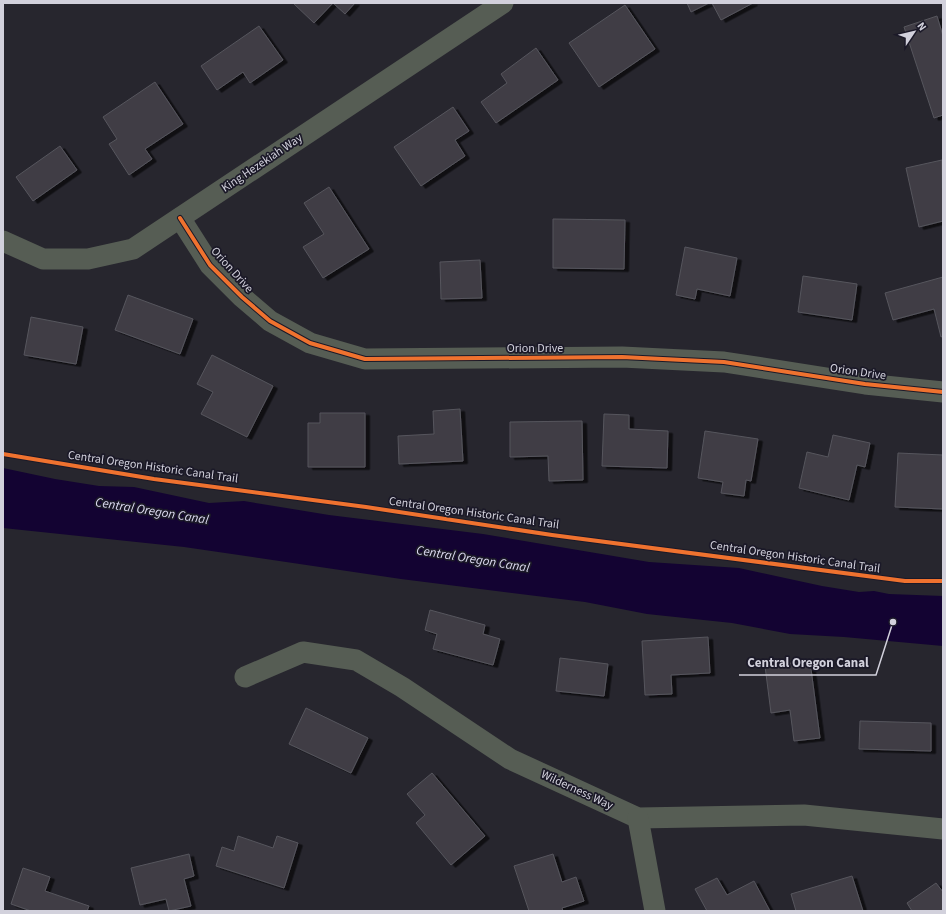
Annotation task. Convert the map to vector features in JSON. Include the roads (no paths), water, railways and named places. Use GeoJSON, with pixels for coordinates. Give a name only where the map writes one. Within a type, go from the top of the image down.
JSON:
{"type":"FeatureCollection","features":[{"type":"Feature","properties":{"kind":"street","name":"King Hezekiah Way"},"geometry":{"type":"LineString","coordinates":[[3,241],[43,259],[88,259],[133,249],[503,3]]}},
{"type":"Feature","properties":{"kind":"street","name":"Orion Drive"},"geometry":{"type":"LineString","coordinates":[[180,218],[210,265],[242,298],[270,321],[310,343],[365,358],[622,357],[724,362],[865,384],[943,392]]}},
{"type":"Feature","properties":{"kind":"street","name":"Wilderness Way"},"geometry":{"type":"LineString","coordinates":[[245,677],[302,652],[356,660],[402,687],[510,759],[638,818],[804,815],[943,829]]}},
{"type":"Feature","properties":{"kind":"street"},"geometry":{"type":"LineString","coordinates":[[638,818],[655,911]]}},
{"type":"Feature","properties":{"kind":"water"},"geometry":{"type":"Polygon","coordinates":[[[3,468],[55,479],[99,486],[134,487],[209,503],[244,501],[329,515],[483,534],[649,562],[739,568],[822,586],[859,592],[874,591],[889,594],[943,596],[943,646],[844,637],[790,634],[732,623],[647,614],[585,602],[401,579],[184,547],[3,528],[3,468]]]}},
{"type":"Feature","properties":{"kind":"place","name":"Central Oregon Canal"},"geometry":{"type":"Point","coordinates":[893,622]}}]}
